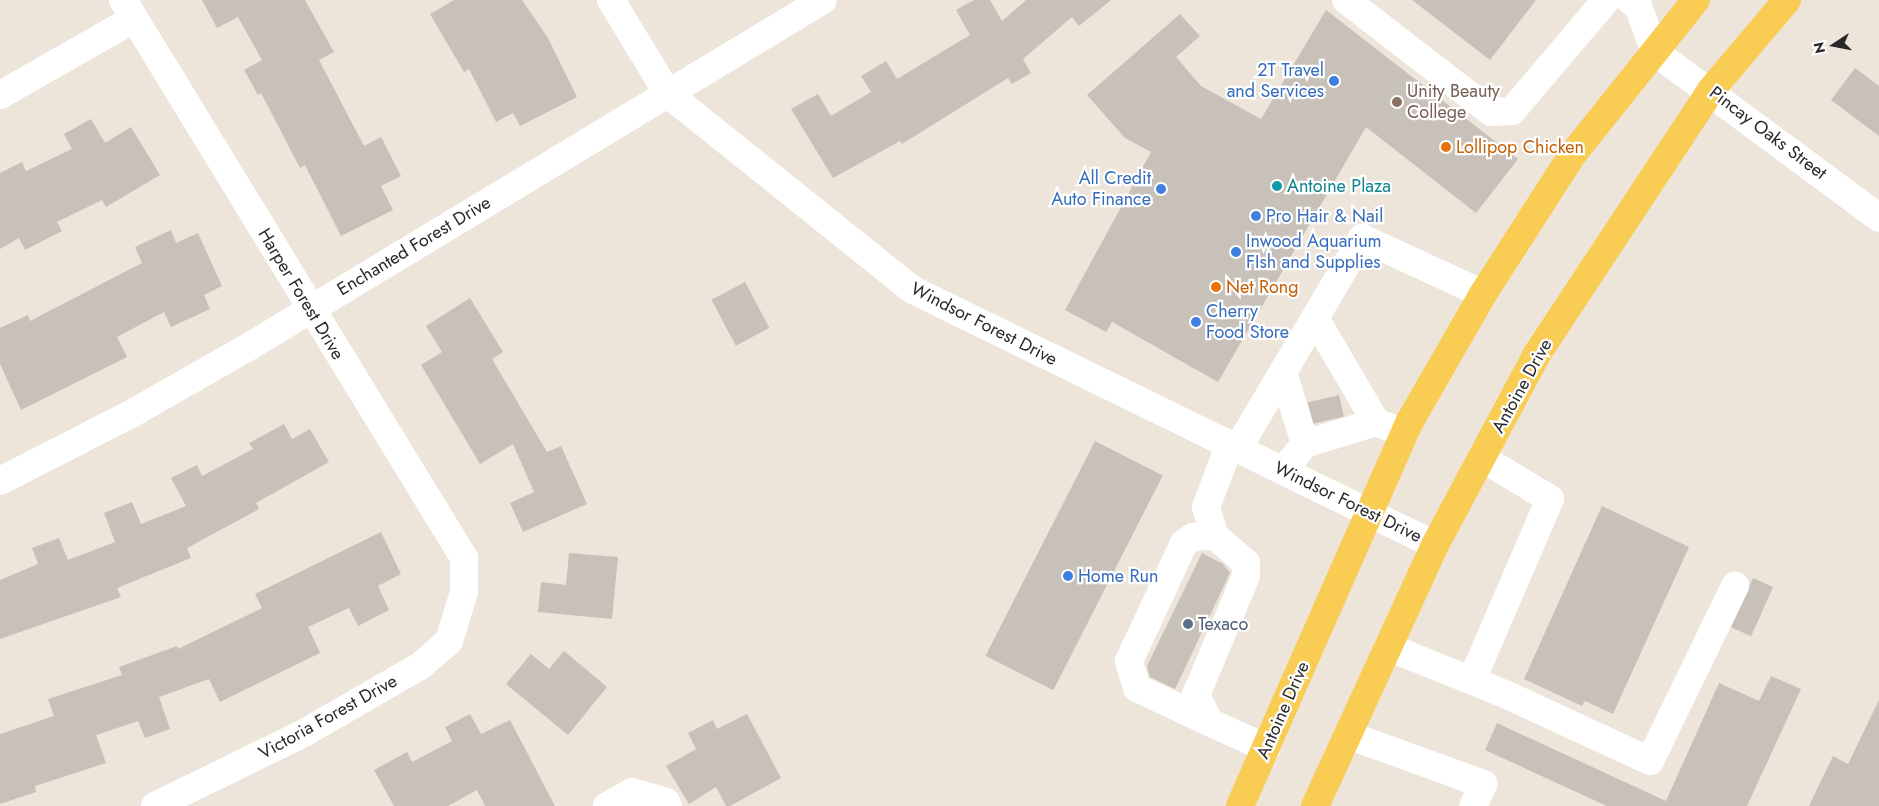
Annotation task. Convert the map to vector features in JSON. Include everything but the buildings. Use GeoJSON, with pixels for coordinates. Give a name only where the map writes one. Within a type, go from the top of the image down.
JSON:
{"type":"FeatureCollection","features":[{"type":"Feature","properties":{"kind":"main road","name":"Antoine Drive"},"geometry":{"type":"LineString","coordinates":[[1240,806],[1406,433],[1483,294],[1572,154],[1696,0]]}},
{"type":"Feature","properties":{"kind":"main road","name":"Antoine Drive"},"geometry":{"type":"LineString","coordinates":[[1315,806],[1435,545],[1538,354],[1712,90],[1787,0]]}},
{"type":"Feature","properties":{"kind":"street","name":"Windsor Forest Drive"},"geometry":{"type":"LineString","coordinates":[[611,0],[668,94],[913,290],[1435,545]]}},
{"type":"Feature","properties":{"kind":"street","name":"Enchanted Forest Drive"},"geometry":{"type":"LineString","coordinates":[[0,481],[131,414],[823,0]]}},
{"type":"Feature","properties":{"kind":"street"},"geometry":{"type":"LineString","coordinates":[[1346,0],[1491,112],[1512,111],[1606,0]]}},
{"type":"Feature","properties":{"kind":"street"},"geometry":{"type":"LineString","coordinates":[[1630,0],[1638,6],[1655,52]]}},
{"type":"Feature","properties":{"kind":"street"},"geometry":{"type":"LineString","coordinates":[[0,94],[128,10]]}},
{"type":"Feature","properties":{"kind":"street","name":"Harper Forest Drive"},"geometry":{"type":"LineString","coordinates":[[128,10],[464,558],[464,592]]}},
{"type":"Feature","properties":{"kind":"street","name":"Pincay Oaks Street"},"geometry":{"type":"LineString","coordinates":[[1655,52],[1712,90],[1879,218]]}},
{"type":"Feature","properties":{"kind":"street"},"geometry":{"type":"LineString","coordinates":[[1209,722],[1196,695],[1246,576],[1246,563],[1215,536],[1206,507],[1234,446],[1283,372],[1362,238],[1483,294]]}},
{"type":"Feature","properties":{"kind":"street"},"geometry":{"type":"LineString","coordinates":[[1315,318],[1376,422]]}},
{"type":"Feature","properties":{"kind":"street"},"geometry":{"type":"LineString","coordinates":[[1283,372],[1305,444]]}},
{"type":"Feature","properties":{"kind":"street"},"geometry":{"type":"LineString","coordinates":[[1283,471],[1305,444],[1376,422],[1406,433]]}},
{"type":"Feature","properties":{"kind":"street"},"geometry":{"type":"LineString","coordinates":[[1472,680],[1550,499],[1482,458]]}},
{"type":"Feature","properties":{"kind":"street"},"geometry":{"type":"LineString","coordinates":[[1215,536],[1193,537],[1184,544],[1129,661],[1137,688],[1266,748]]}},
{"type":"Feature","properties":{"kind":"street"},"geometry":{"type":"LineString","coordinates":[[1388,647],[1472,680],[1650,761],[1735,586]]}},
{"type":"Feature","properties":{"kind":"street","name":"Victoria Forest Drive"},"geometry":{"type":"LineString","coordinates":[[155,806],[304,733],[420,666],[449,641],[464,592]]}},
{"type":"Feature","properties":{"kind":"street"},"geometry":{"type":"LineString","coordinates":[[1348,735],[1483,784],[1473,806]]}},
{"type":"Feature","properties":{"kind":"street"},"geometry":{"type":"LineString","coordinates":[[607,806],[632,792],[666,802],[668,806]]}},
{"type":"Feature","properties":{"kind":"place","name":"2T Travel and Services"},"geometry":{"type":"Point","coordinates":[1334,81]}},
{"type":"Feature","properties":{"kind":"place","name":"Unity Beauty College"},"geometry":{"type":"Point","coordinates":[1397,102]}},
{"type":"Feature","properties":{"kind":"place","name":"Lollipop Chicken"},"geometry":{"type":"Point","coordinates":[1446,147]}},
{"type":"Feature","properties":{"kind":"place","name":"Antoine Plaza"},"geometry":{"type":"Point","coordinates":[1277,186]}},
{"type":"Feature","properties":{"kind":"place","name":"All Credit Auto Finance"},"geometry":{"type":"Point","coordinates":[1161,189]}},
{"type":"Feature","properties":{"kind":"place","name":"Pro Hair & Nail"},"geometry":{"type":"Point","coordinates":[1256,216]}},
{"type":"Feature","properties":{"kind":"place","name":"Inwood Aquarium FIsh and Supplies"},"geometry":{"type":"Point","coordinates":[1236,252]}},
{"type":"Feature","properties":{"kind":"place","name":"Net Rong"},"geometry":{"type":"Point","coordinates":[1216,287]}},
{"type":"Feature","properties":{"kind":"place","name":"Cherry Food Store"},"geometry":{"type":"Point","coordinates":[1196,322]}},
{"type":"Feature","properties":{"kind":"place","name":"Home Run"},"geometry":{"type":"Point","coordinates":[1068,576]}},
{"type":"Feature","properties":{"kind":"place","name":"Texaco"},"geometry":{"type":"Point","coordinates":[1188,624]}}]}
